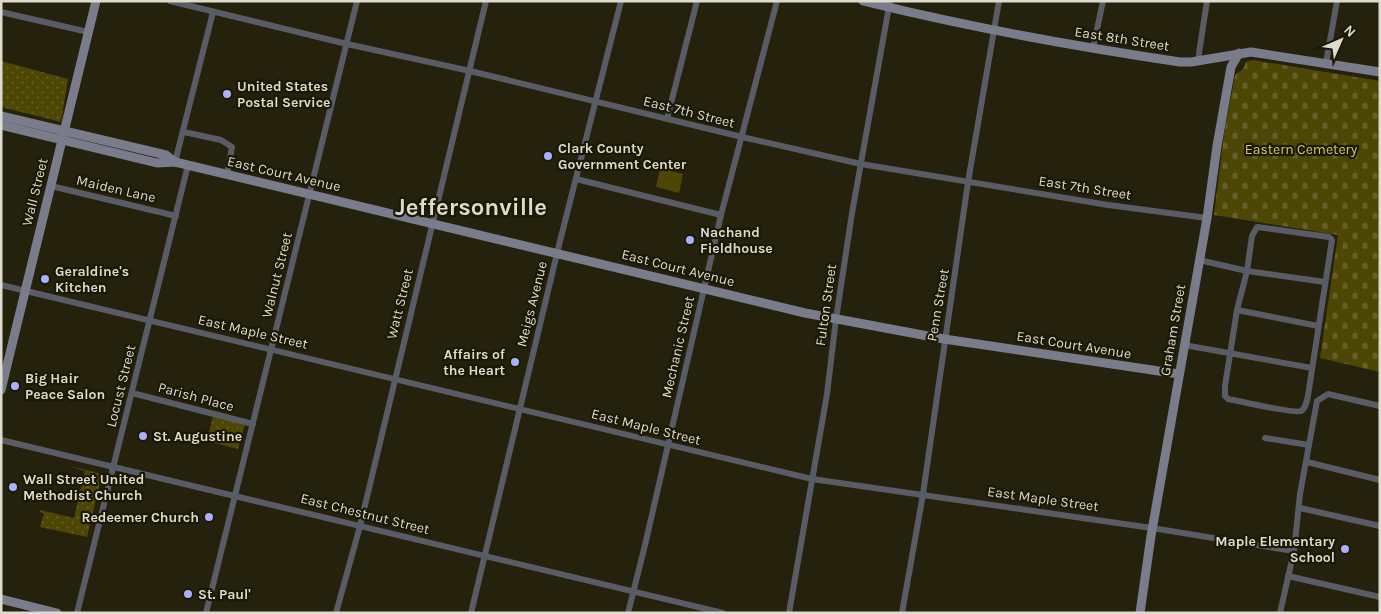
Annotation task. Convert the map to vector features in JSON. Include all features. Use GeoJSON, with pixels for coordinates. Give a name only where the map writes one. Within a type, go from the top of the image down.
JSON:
{"type":"FeatureCollection","features":[{"type":"Feature","properties":{"kind":"street","name":"Wall Street"},"geometry":{"type":"LineString","coordinates":[[1,390],[96,1]]}},
{"type":"Feature","properties":{"kind":"street","name":"East 7th Street"},"geometry":{"type":"LineString","coordinates":[[170,1],[347,44],[470,70],[594,102],[861,164],[1108,205],[1207,218]]}},
{"type":"Feature","properties":{"kind":"street","name":"Walnut Street"},"geometry":{"type":"LineString","coordinates":[[206,613],[357,1]]}},
{"type":"Feature","properties":{"kind":"street","name":"Watt Street"},"geometry":{"type":"LineString","coordinates":[[336,613],[360,526],[486,1]]}},
{"type":"Feature","properties":{"kind":"street","name":"Meigs Avenue"},"geometry":{"type":"LineString","coordinates":[[471,613],[594,102],[621,1]]}},
{"type":"Feature","properties":{"kind":"street"},"geometry":{"type":"LineString","coordinates":[[667,119],[697,1]]}},
{"type":"Feature","properties":{"kind":"street","name":"Mechanic Street"},"geometry":{"type":"LineString","coordinates":[[628,613],[721,215],[777,1]]}},
{"type":"Feature","properties":{"kind":"street","name":"East 8th Street"},"geometry":{"type":"LineString","coordinates":[[863,1],[889,4],[994,31],[1180,62],[1251,52],[1380,72]]}},
{"type":"Feature","properties":{"kind":"street","name":"Penn Street"},"geometry":{"type":"LineString","coordinates":[[902,613],[923,494],[968,182],[999,1]]}},
{"type":"Feature","properties":{"kind":"street"},"geometry":{"type":"LineString","coordinates":[[1092,48],[1103,1]]}},
{"type":"Feature","properties":{"kind":"street"},"geometry":{"type":"LineString","coordinates":[[1199,60],[1208,1]]}},
{"type":"Feature","properties":{"kind":"street"},"geometry":{"type":"LineString","coordinates":[[1326,63],[1337,1]]}},
{"type":"Feature","properties":{"kind":"street","name":"Fulton Street"},"geometry":{"type":"LineString","coordinates":[[789,613],[827,394],[836,319],[889,4]]}},
{"type":"Feature","properties":{"kind":"street"},"geometry":{"type":"LineString","coordinates":[[1,12],[88,32]]}},
{"type":"Feature","properties":{"kind":"street"},"geometry":{"type":"LineString","coordinates":[[176,162],[213,12]]}},
{"type":"Feature","properties":{"kind":"street","name":"Graham Street"},"geometry":{"type":"LineString","coordinates":[[1140,613],[1152,528],[1207,218],[1212,176],[1232,67],[1239,53]]}},
{"type":"Feature","properties":{"kind":"street","name":"East Court Avenue"},"geometry":{"type":"LineString","coordinates":[[1,116],[166,155],[176,162]]}},
{"type":"Feature","properties":{"kind":"street","name":"East Court Avenue"},"geometry":{"type":"LineString","coordinates":[[1,126],[156,163],[176,162],[805,314],[944,339],[1179,374]]}},
{"type":"Feature","properties":{"kind":"street"},"geometry":{"type":"LineString","coordinates":[[184,132],[221,140],[232,147],[227,175]]}},
{"type":"Feature","properties":{"kind":"street","name":"Locust Street"},"geometry":{"type":"LineString","coordinates":[[78,613],[188,165]]}},
{"type":"Feature","properties":{"kind":"street"},"geometry":{"type":"LineString","coordinates":[[576,179],[721,215]]}},
{"type":"Feature","properties":{"kind":"street","name":"Maiden Lane"},"geometry":{"type":"LineString","coordinates":[[51,186],[176,216]]}},
{"type":"Feature","properties":{"kind":"street"},"geometry":{"type":"LineString","coordinates":[[1257,227],[1329,237],[1332,240],[1324,282],[1309,389],[1304,409],[1300,411],[1281,409],[1228,399],[1225,396],[1225,386],[1237,310],[1247,271],[1252,236],[1257,227]]}},
{"type":"Feature","properties":{"kind":"street"},"geometry":{"type":"LineString","coordinates":[[1199,260],[1247,271],[1324,282]]}},
{"type":"Feature","properties":{"kind":"street","name":"East Maple Street"},"geometry":{"type":"LineString","coordinates":[[1,285],[812,479],[1152,528],[1294,551]]}},
{"type":"Feature","properties":{"kind":"street"},"geometry":{"type":"LineString","coordinates":[[1237,310],[1318,326]]}},
{"type":"Feature","properties":{"kind":"street"},"geometry":{"type":"LineString","coordinates":[[1184,345],[1312,368]]}},
{"type":"Feature","properties":{"kind":"street","name":"Parish Place"},"geometry":{"type":"LineString","coordinates":[[132,393],[253,424]]}},
{"type":"Feature","properties":{"kind":"street"},"geometry":{"type":"LineString","coordinates":[[1280,613],[1294,551],[1300,494],[1317,401],[1322,396],[1328,394],[1380,406]]}},
{"type":"Feature","properties":{"kind":"street"},"geometry":{"type":"LineString","coordinates":[[1265,438],[1309,445]]}},
{"type":"Feature","properties":{"kind":"street","name":"East Chestnut Street"},"geometry":{"type":"LineString","coordinates":[[1,440],[723,613]]}},
{"type":"Feature","properties":{"kind":"street"},"geometry":{"type":"LineString","coordinates":[[1307,462],[1380,480]]}},
{"type":"Feature","properties":{"kind":"street"},"geometry":{"type":"LineString","coordinates":[[1300,508],[1380,526]]}},
{"type":"Feature","properties":{"kind":"street"},"geometry":{"type":"LineString","coordinates":[[1288,576],[1380,597]]}},
{"type":"Feature","properties":{"kind":"street"},"geometry":{"type":"LineString","coordinates":[[1,599],[57,613]]}},
{"type":"Feature","properties":{"kind":"green space","name":"Eastern Cemetery"},"geometry":{"type":"Polygon","coordinates":[[[1253,60],[1380,81],[1380,372],[1320,358],[1338,235],[1214,215],[1224,134],[1235,75],[1243,69],[1246,62],[1253,60]]]}},
{"type":"Feature","properties":{"kind":"green space"},"geometry":{"type":"Polygon","coordinates":[[[1,61],[68,79],[61,122],[1,107],[1,61]]]}},
{"type":"Feature","properties":{"kind":"green space"},"geometry":{"type":"Polygon","coordinates":[[[660,168],[683,174],[679,193],[656,187],[660,168]]]}},
{"type":"Feature","properties":{"kind":"green space"},"geometry":{"type":"Polygon","coordinates":[[[213,416],[245,424],[238,449],[207,441],[213,416]]]}},
{"type":"Feature","properties":{"kind":"green space"},"geometry":{"type":"Polygon","coordinates":[[[66,465],[102,474],[87,537],[40,527],[44,513],[40,512],[40,510],[74,518],[85,471],[66,465]]]}},
{"type":"Feature","properties":{"kind":"place","name":"United States Postal Service"},"geometry":{"type":"Point","coordinates":[227,94]}},
{"type":"Feature","properties":{"kind":"place","name":"Clark County Government Center"},"geometry":{"type":"Point","coordinates":[548,156]}},
{"type":"Feature","properties":{"kind":"place","name":"Nachand Fieldhouse"},"geometry":{"type":"Point","coordinates":[690,240]}},
{"type":"Feature","properties":{"kind":"place","name":"Geraldine's Kitchen"},"geometry":{"type":"Point","coordinates":[45,279]}},
{"type":"Feature","properties":{"kind":"place","name":"Affairs of the Heart"},"geometry":{"type":"Point","coordinates":[515,362]}},
{"type":"Feature","properties":{"kind":"place","name":"Big Hair Peace Salon"},"geometry":{"type":"Point","coordinates":[15,386]}},
{"type":"Feature","properties":{"kind":"place","name":"St. Augustine"},"geometry":{"type":"Point","coordinates":[143,436]}},
{"type":"Feature","properties":{"kind":"place","name":"Wall Street United Methodist Church"},"geometry":{"type":"Point","coordinates":[13,487]}},
{"type":"Feature","properties":{"kind":"place","name":"Redeemer Church"},"geometry":{"type":"Point","coordinates":[209,517]}},
{"type":"Feature","properties":{"kind":"place","name":"Maple Elementary School"},"geometry":{"type":"Point","coordinates":[1345,549]}},
{"type":"Feature","properties":{"kind":"place","name":"St. Paul'"},"geometry":{"type":"Point","coordinates":[188,594]}},
{"type":"Feature","properties":{"kind":"district","name":"Jeffersonville"},"geometry":{"type":"Point","coordinates":[471,207]}}]}
